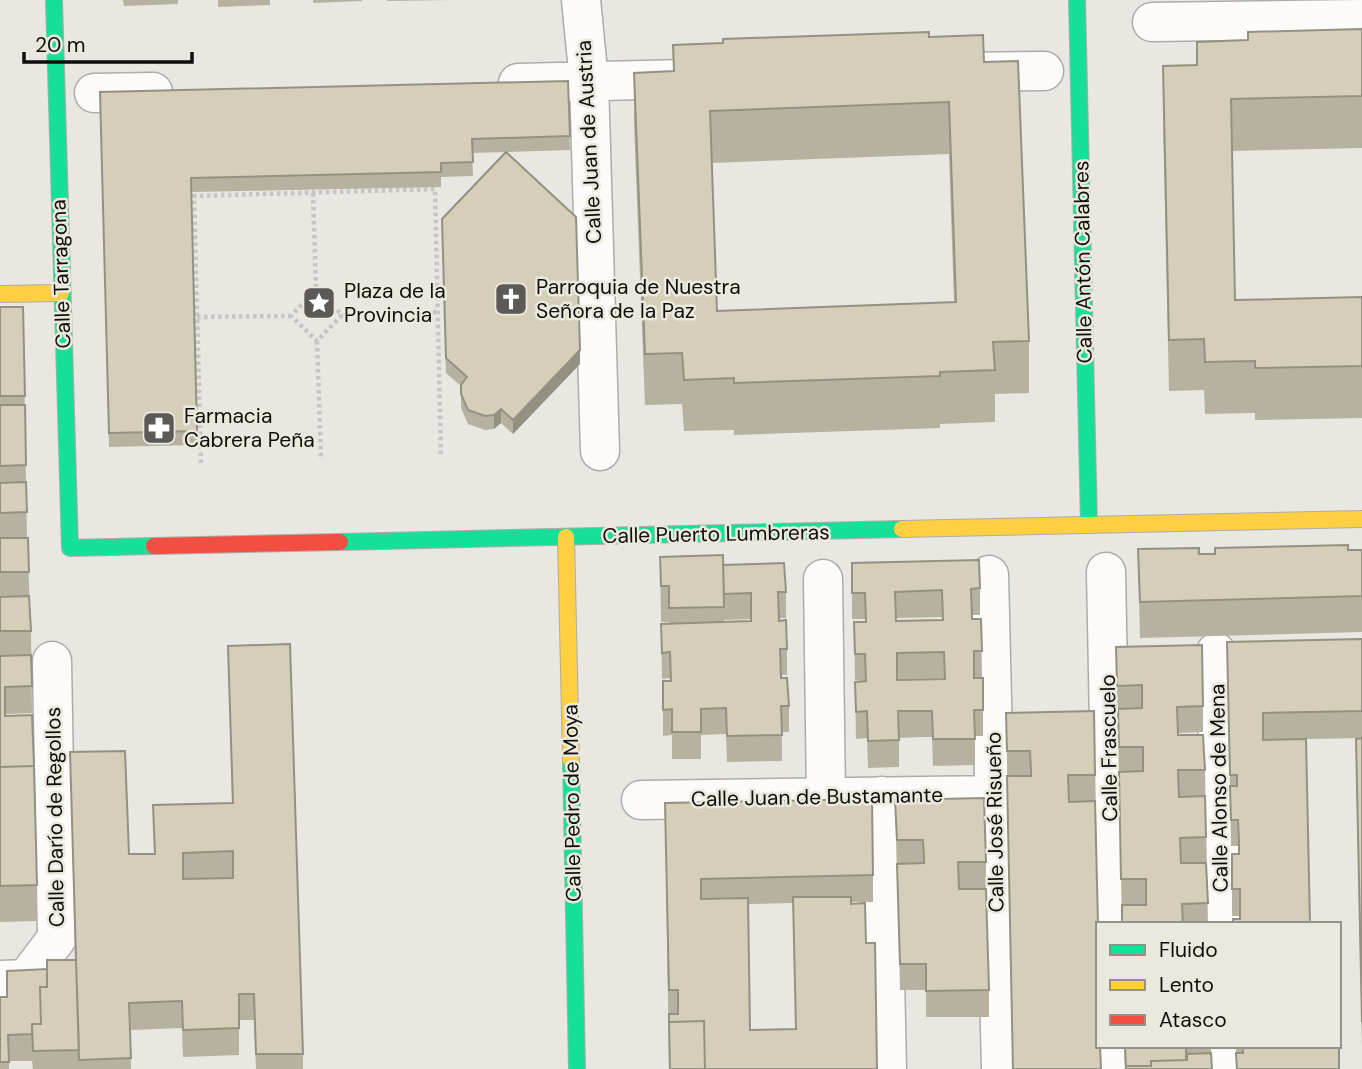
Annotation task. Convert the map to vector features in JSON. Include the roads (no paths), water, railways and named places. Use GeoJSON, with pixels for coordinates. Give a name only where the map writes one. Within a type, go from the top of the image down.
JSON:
{"type":"FeatureCollection","features":[{"type":"Feature","properties":{"kind":"street","name":"Calle Tarragona"},"geometry":{"type":"LineString","coordinates":[[54,0],[70,548]]}},
{"type":"Feature","properties":{"kind":"street","name":"Calle Juan de Austria"},"geometry":{"type":"LineString","coordinates":[[581,0],[589,81],[600,451]]}},
{"type":"Feature","properties":{"kind":"street","name":"Calle Antón Calabres"},"geometry":{"type":"LineString","coordinates":[[1077,0],[1089,525]]}},
{"type":"Feature","properties":{"kind":"street"},"geometry":{"type":"LineString","coordinates":[[1152,22],[1362,19]]}},
{"type":"Feature","properties":{"kind":"street"},"geometry":{"type":"LineString","coordinates":[[933,73],[1044,71]]}},
{"type":"Feature","properties":{"kind":"street"},"geometry":{"type":"LineString","coordinates":[[479,84],[713,78]]}},
{"type":"Feature","properties":{"kind":"street"},"geometry":{"type":"LineString","coordinates":[[94,93],[190,91]]}},
{"type":"Feature","properties":{"kind":"street"},"geometry":{"type":"LineString","coordinates":[[0,294],[61,293]]}},
{"type":"Feature","properties":{"kind":"street","name":"Calle Puerto Lumbreras"},"geometry":{"type":"LineString","coordinates":[[70,548],[1362,519]]}},
{"type":"Feature","properties":{"kind":"street","name":"Calle Pedro de Moya"},"geometry":{"type":"LineString","coordinates":[[566,537],[577,1069]]}},
{"type":"Feature","properties":{"kind":"street","name":"Calle Frascuelo"},"geometry":{"type":"LineString","coordinates":[[1106,572],[1113,922]]}},
{"type":"Feature","properties":{"kind":"street","name":"Calle José Risueño"},"geometry":{"type":"LineString","coordinates":[[989,575],[1001,1069]]}},
{"type":"Feature","properties":{"kind":"street"},"geometry":{"type":"LineString","coordinates":[[822,579],[826,797]]}},
{"type":"Feature","properties":{"kind":"street"},"geometry":{"type":"LineString","coordinates":[[1107,655],[1256,651]]}},
{"type":"Feature","properties":{"kind":"street","name":"Calle Alonso de Mena"},"geometry":{"type":"LineString","coordinates":[[1216,652],[1222,922]]}},
{"type":"Feature","properties":{"kind":"street","name":"Calle Darío de Regollos"},"geometry":{"type":"LineString","coordinates":[[0,980],[26,979],[57,938],[52,661]]}},
{"type":"Feature","properties":{"kind":"street"},"geometry":{"type":"LineString","coordinates":[[1070,725],[1109,724]]}},
{"type":"Feature","properties":{"kind":"street"},"geometry":{"type":"LineString","coordinates":[[993,727],[1032,726]]}},
{"type":"Feature","properties":{"kind":"street","name":"Calle Juan de Bustamante"},"geometry":{"type":"LineString","coordinates":[[641,800],[994,795]]}},
{"type":"Feature","properties":{"kind":"street"},"geometry":{"type":"LineString","coordinates":[[881,796],[887,1069]]}},
{"type":"Feature","properties":{"kind":"street"},"geometry":{"type":"LineString","coordinates":[[1116,1048],[1116,1069]]}},
{"type":"Feature","properties":{"kind":"street"},"geometry":{"type":"LineString","coordinates":[[1224,1048],[1225,1069]]}},
{"type":"Feature","properties":{"kind":"place","name":"Parroquia de Nuestra Señora de la Paz"},"geometry":{"type":"Point","coordinates":[511,299]}},
{"type":"Feature","properties":{"kind":"place","name":"Plaza de la Provincia"},"geometry":{"type":"Point","coordinates":[319,303]}},
{"type":"Feature","properties":{"kind":"place","name":"Farmacia Cabrera Peña"},"geometry":{"type":"Point","coordinates":[159,428]}}]}
